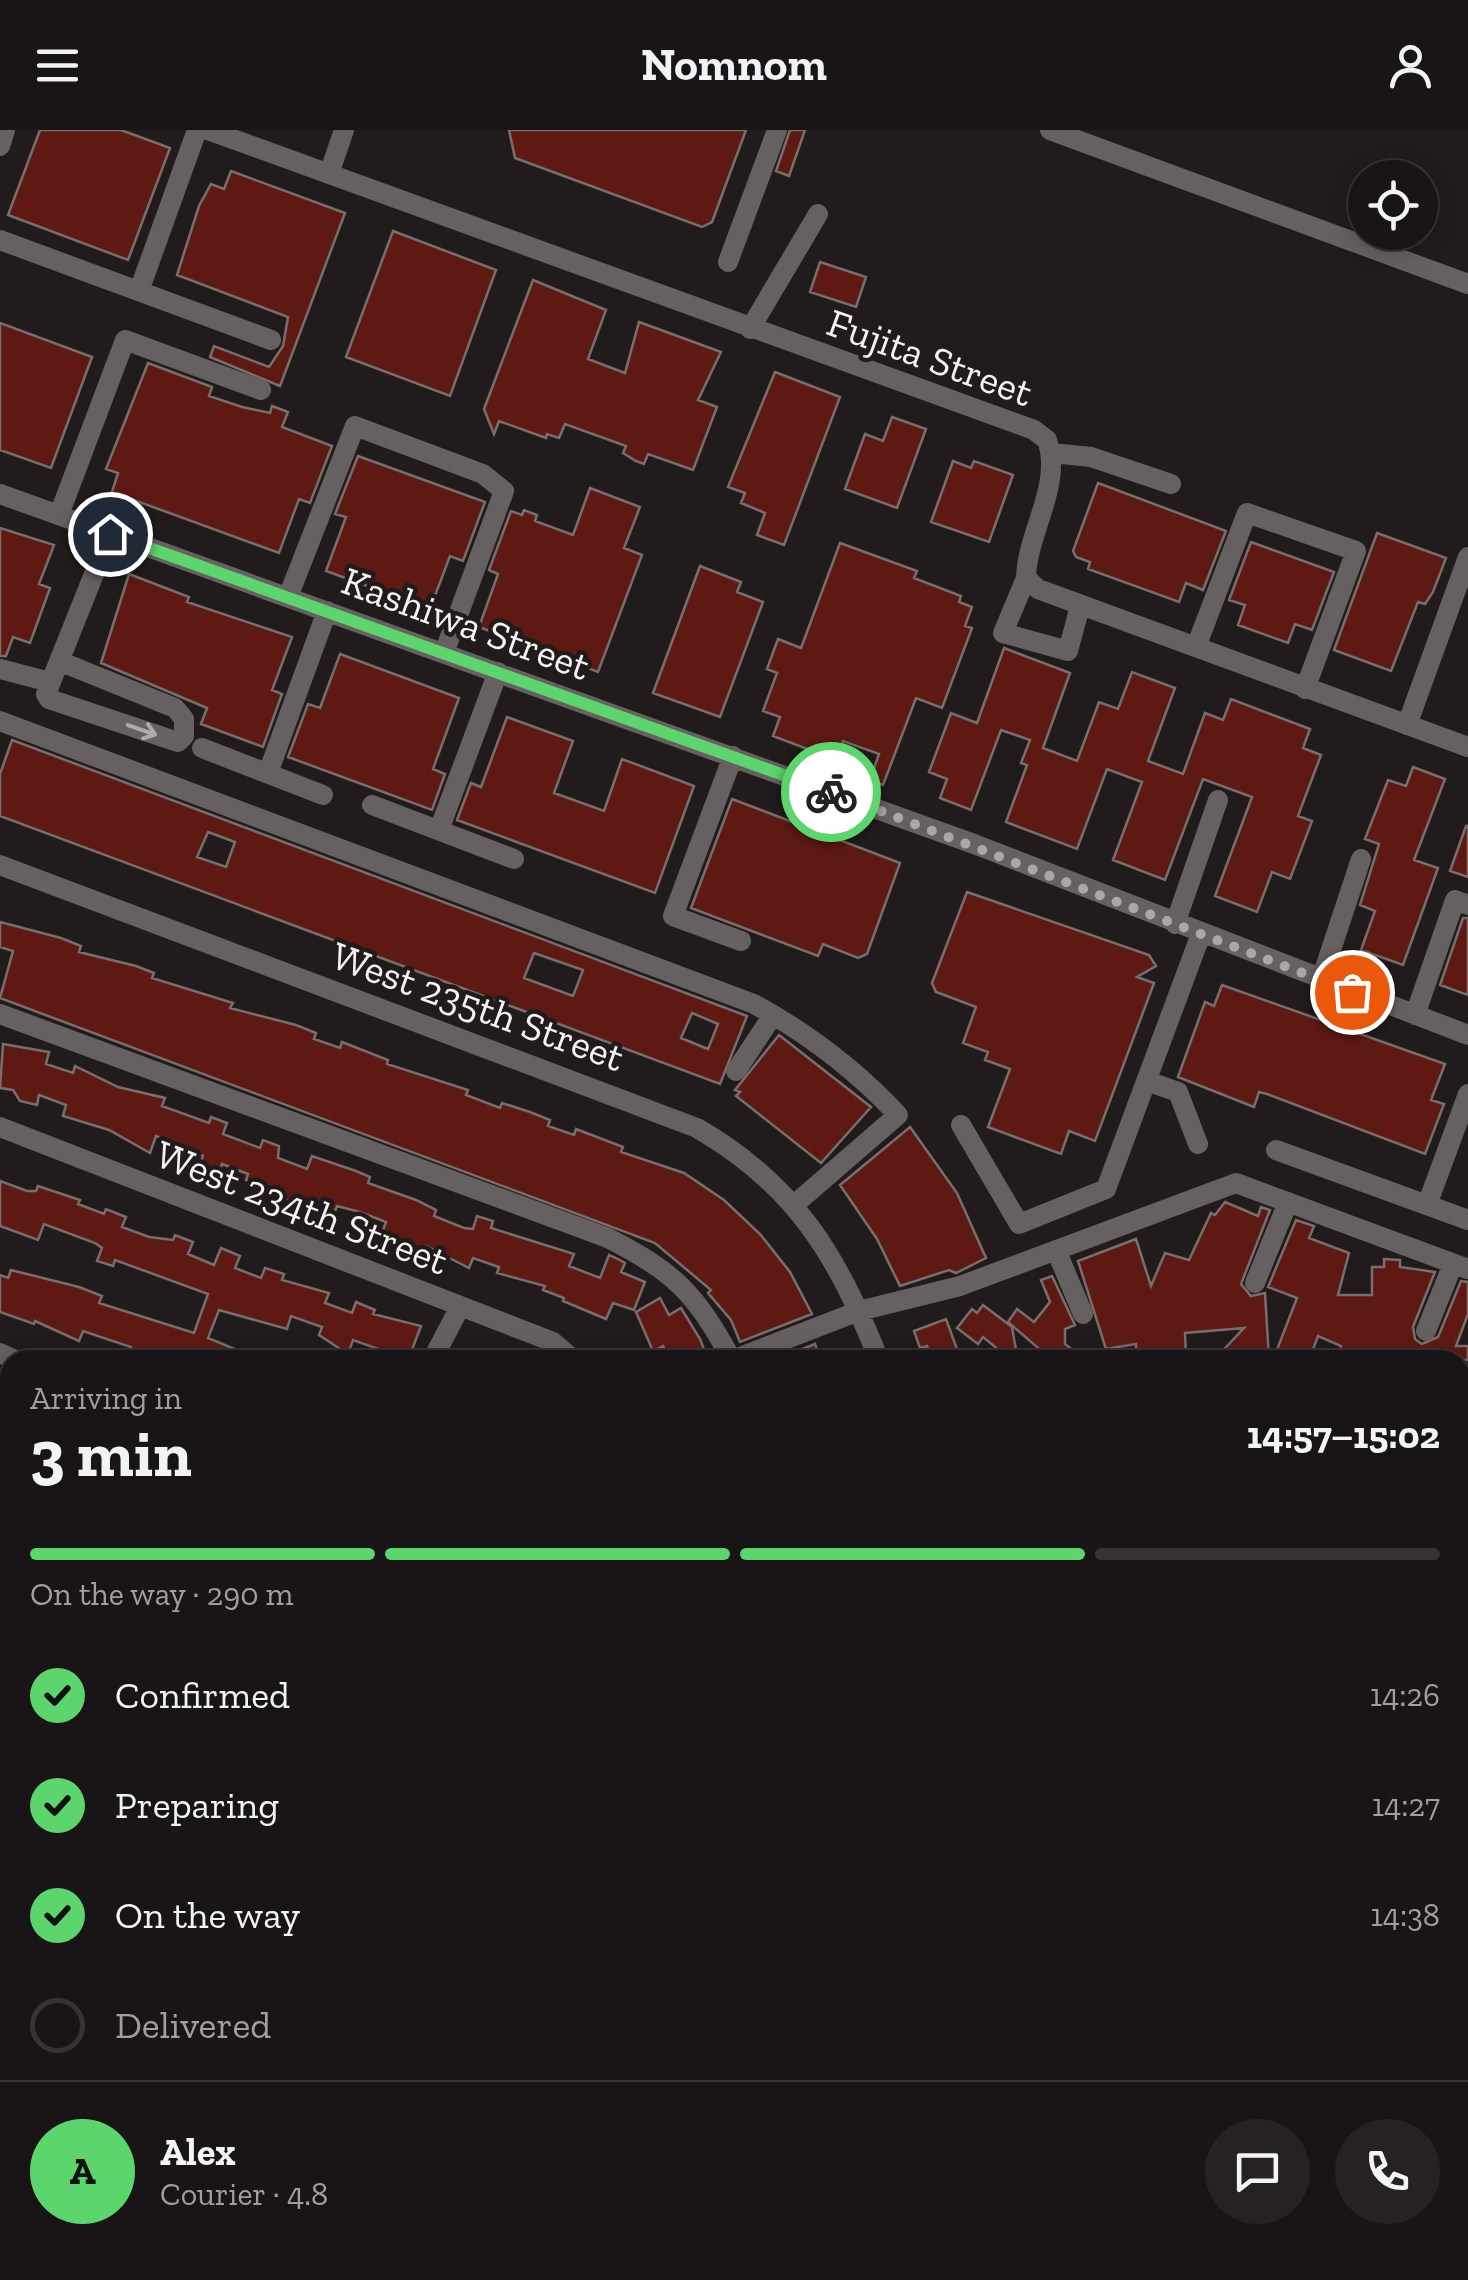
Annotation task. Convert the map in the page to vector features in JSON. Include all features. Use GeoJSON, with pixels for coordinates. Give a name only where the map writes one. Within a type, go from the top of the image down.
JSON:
{"type":"FeatureCollection","features":[{"type":"Feature","properties":{"kind":"street"},"geometry":{"type":"LineString","coordinates":[[0,146],[6,130]]}},
{"type":"Feature","properties":{"kind":"street"},"geometry":{"type":"LineString","coordinates":[[139,291],[197,130]]}},
{"type":"Feature","properties":{"kind":"street","name":"Fujita Street"},"geometry":{"type":"LineString","coordinates":[[208,130],[1034,430],[1047,440],[1053,469],[1026,560],[1026,578],[1003,632],[1068,651],[1080,606]]}},
{"type":"Feature","properties":{"kind":"street"},"geometry":{"type":"LineString","coordinates":[[328,174],[344,130]]}},
{"type":"Feature","properties":{"kind":"street"},"geometry":{"type":"LineString","coordinates":[[728,262],[777,130]]}},
{"type":"Feature","properties":{"kind":"street"},"geometry":{"type":"LineString","coordinates":[[1050,130],[1468,284]]}},
{"type":"Feature","properties":{"kind":"street"},"geometry":{"type":"LineString","coordinates":[[750,329],[818,214]]}},
{"type":"Feature","properties":{"kind":"street"},"geometry":{"type":"LineString","coordinates":[[0,240],[271,340]]}},
{"type":"Feature","properties":{"kind":"street"},"geometry":{"type":"LineString","coordinates":[[59,516],[125,340],[261,390]]}},
{"type":"Feature","properties":{"kind":"street"},"geometry":{"type":"LineString","coordinates":[[288,597],[356,426],[483,474],[504,491],[444,653]]}},
{"type":"Feature","properties":{"kind":"street"},"geometry":{"type":"LineString","coordinates":[[1052,454],[1091,457],[1172,484]]}},
{"type":"Feature","properties":{"kind":"street","name":"Kashiwa Street"},"geometry":{"type":"LineString","coordinates":[[0,494],[733,756],[1468,1036]]}},
{"type":"Feature","properties":{"kind":"street"},"geometry":{"type":"LineString","coordinates":[[1196,647],[1246,513],[1356,551],[1305,689]]}},
{"type":"Feature","properties":{"kind":"street"},"geometry":{"type":"LineString","coordinates":[[50,690],[110,534]]}},
{"type":"Feature","properties":{"kind":"street"},"geometry":{"type":"LineString","coordinates":[[1407,725],[1468,557]]}},
{"type":"Feature","properties":{"kind":"street"},"geometry":{"type":"LineString","coordinates":[[1026,578],[1038,589],[1080,606],[1468,747]]}},
{"type":"Feature","properties":{"kind":"street"},"geometry":{"type":"LineString","coordinates":[[268,773],[328,611]]}},
{"type":"Feature","properties":{"kind":"street"},"geometry":{"type":"LineString","coordinates":[[0,669],[178,742],[184,736],[184,718],[175,708],[59,660]]}},
{"type":"Feature","properties":{"kind":"street"},"geometry":{"type":"LineString","coordinates":[[439,830],[498,672]]}},
{"type":"Feature","properties":{"kind":"street"},"geometry":{"type":"LineString","coordinates":[[0,721],[537,920],[774,1015],[813,1038],[864,1078],[898,1115],[795,1204]]}},
{"type":"Feature","properties":{"kind":"street"},"geometry":{"type":"LineString","coordinates":[[202,748],[322,795]]}},
{"type":"Feature","properties":{"kind":"street"},"geometry":{"type":"LineString","coordinates":[[733,756],[673,916],[741,941]]}},
{"type":"Feature","properties":{"kind":"street"},"geometry":{"type":"LineString","coordinates":[[1175,924],[1218,800]]}},
{"type":"Feature","properties":{"kind":"street"},"geometry":{"type":"LineString","coordinates":[[372,805],[514,860]]}},
{"type":"Feature","properties":{"kind":"street"},"geometry":{"type":"LineString","coordinates":[[1321,980],[1361,859]]}},
{"type":"Feature","properties":{"kind":"street","name":"West 235th Street"},"geometry":{"type":"LineString","coordinates":[[0,865],[656,1110],[724,1144],[795,1204],[825,1244],[875,1350]]}},
{"type":"Feature","properties":{"kind":"street"},"geometry":{"type":"LineString","coordinates":[[1415,1015],[1456,900],[1468,905]]}},
{"type":"Feature","properties":{"kind":"street"},"geometry":{"type":"LineString","coordinates":[[961,1125],[1019,1224],[1106,1189],[1201,934]]}},
{"type":"Feature","properties":{"kind":"street"},"geometry":{"type":"LineString","coordinates":[[0,1014],[608,1238],[674,1276],[704,1312],[726,1350]]}},
{"type":"Feature","properties":{"kind":"street"},"geometry":{"type":"LineString","coordinates":[[736,1071],[774,1015]]}},
{"type":"Feature","properties":{"kind":"street"},"geometry":{"type":"LineString","coordinates":[[1147,1081],[1178,1092],[1198,1144]]}},
{"type":"Feature","properties":{"kind":"street"},"geometry":{"type":"LineString","coordinates":[[1427,1205],[1468,1094]]}},
{"type":"Feature","properties":{"kind":"street","name":"West 234th Street"},"geometry":{"type":"LineString","coordinates":[[0,1127],[553,1342],[562,1350]]}},
{"type":"Feature","properties":{"kind":"street"},"geometry":{"type":"LineString","coordinates":[[1276,1150],[1468,1220]]}},
{"type":"Feature","properties":{"kind":"street"},"geometry":{"type":"LineString","coordinates":[[758,1350],[859,1311],[960,1286],[1236,1182],[1461,1267],[1426,1331]]}},
{"type":"Feature","properties":{"kind":"street"},"geometry":{"type":"LineString","coordinates":[[1255,1282],[1288,1202]]}},
{"type":"Feature","properties":{"kind":"street"},"geometry":{"type":"LineString","coordinates":[[1056,1250],[1083,1314]]}},
{"type":"Feature","properties":{"kind":"street"},"geometry":{"type":"LineString","coordinates":[[437,1350],[460,1306]]}},
{"type":"Feature","properties":{"kind":"building"},"geometry":{"type":"Polygon","coordinates":[[[40,130],[121,130],[170,148],[128,260],[8,215],[40,130]]]}},
{"type":"Feature","properties":{"kind":"building"},"geometry":{"type":"Polygon","coordinates":[[[509,130],[746,130],[712,222],[702,227],[515,158],[509,130]]]}},
{"type":"Feature","properties":{"kind":"building"},"geometry":{"type":"Polygon","coordinates":[[[790,130],[805,130],[789,176],[776,171],[790,130]]]}},
{"type":"Feature","properties":{"kind":"building"},"geometry":{"type":"Polygon","coordinates":[[[231,171],[345,213],[280,386],[210,357],[214,346],[269,367],[283,346],[288,317],[177,275],[199,206],[211,184],[224,189],[231,171]]]}},
{"type":"Feature","properties":{"kind":"building"},"geometry":{"type":"Polygon","coordinates":[[[393,231],[496,270],[450,396],[346,357],[393,231]]]}},
{"type":"Feature","properties":{"kind":"building"},"geometry":{"type":"Polygon","coordinates":[[[820,262],[866,277],[856,307],[810,292],[820,262]]]}},
{"type":"Feature","properties":{"kind":"building"},"geometry":{"type":"Polygon","coordinates":[[[533,280],[606,310],[588,359],[625,373],[639,322],[721,352],[698,400],[717,407],[693,470],[648,454],[644,464],[623,453],[626,446],[565,424],[559,438],[547,434],[546,438],[499,421],[494,434],[484,409],[533,280]]]}},
{"type":"Feature","properties":{"kind":"building"},"geometry":{"type":"Polygon","coordinates":[[[0,323],[92,357],[51,468],[0,450],[0,323]]]}},
{"type":"Feature","properties":{"kind":"building"},"geometry":{"type":"Polygon","coordinates":[[[148,363],[212,387],[209,396],[270,413],[272,406],[288,412],[282,427],[332,446],[310,503],[299,499],[279,553],[112,492],[118,473],[106,469],[148,363]]]}},
{"type":"Feature","properties":{"kind":"building"},"geometry":{"type":"Polygon","coordinates":[[[775,372],[840,397],[784,545],[757,535],[765,513],[741,503],[745,493],[728,487],[775,372]]]}},
{"type":"Feature","properties":{"kind":"building"},"geometry":{"type":"Polygon","coordinates":[[[892,417],[926,429],[897,508],[845,489],[865,434],[883,441],[892,417]]]}},
{"type":"Feature","properties":{"kind":"building"},"geometry":{"type":"Polygon","coordinates":[[[358,456],[485,502],[463,561],[450,556],[430,609],[326,571],[346,517],[335,514],[358,456]]]}},
{"type":"Feature","properties":{"kind":"building"},"geometry":{"type":"Polygon","coordinates":[[[953,461],[971,468],[974,461],[1013,475],[989,542],[931,522],[953,461]]]}},
{"type":"Feature","properties":{"kind":"building"},"geometry":{"type":"Polygon","coordinates":[[[1098,483],[1226,531],[1203,590],[1186,583],[1179,602],[1088,569],[1090,562],[1076,557],[1073,551],[1098,483]]]}},
{"type":"Feature","properties":{"kind":"building"},"geometry":{"type":"Polygon","coordinates":[[[590,488],[640,507],[624,548],[642,555],[598,672],[479,627],[498,574],[489,570],[511,511],[537,515],[535,521],[573,535],[590,488]]]}},
{"type":"Feature","properties":{"kind":"building"},"geometry":{"type":"Polygon","coordinates":[[[0,528],[54,545],[39,584],[50,588],[30,643],[13,637],[6,656],[0,656],[0,528]]]}},
{"type":"Feature","properties":{"kind":"building"},"geometry":{"type":"Polygon","coordinates":[[[1377,533],[1446,558],[1433,592],[1425,604],[1418,602],[1391,671],[1334,650],[1377,533]]]}},
{"type":"Feature","properties":{"kind":"building"},"geometry":{"type":"Polygon","coordinates":[[[1251,542],[1334,572],[1312,630],[1295,624],[1288,643],[1238,625],[1245,605],[1229,600],[1251,542]]]}},
{"type":"Feature","properties":{"kind":"building"},"geometry":{"type":"Polygon","coordinates":[[[840,543],[917,571],[914,578],[961,596],[959,602],[972,607],[965,626],[972,628],[942,708],[916,698],[883,785],[870,780],[879,754],[843,741],[836,760],[773,736],[780,717],[763,711],[777,673],[767,669],[778,639],[801,648],[840,543]]]}},
{"type":"Feature","properties":{"kind":"building"},"geometry":{"type":"Polygon","coordinates":[[[700,566],[741,582],[737,592],[763,602],[720,717],[653,693],[700,566]]]}},
{"type":"Feature","properties":{"kind":"building"},"geometry":{"type":"Polygon","coordinates":[[[129,574],[189,597],[187,602],[292,637],[272,690],[282,694],[263,747],[201,724],[207,708],[101,663],[129,574]]]}},
{"type":"Feature","properties":{"kind":"building"},"geometry":{"type":"Polygon","coordinates":[[[1004,648],[1070,673],[1043,748],[1077,761],[1099,702],[1118,709],[1132,672],[1175,688],[1148,761],[1183,774],[1205,713],[1223,720],[1231,699],[1310,729],[1303,748],[1321,755],[1298,816],[1312,821],[1290,879],[1272,872],[1257,912],[1215,896],[1252,797],[1203,779],[1165,880],[1113,860],[1142,782],[1107,769],[1077,849],[1006,822],[1027,765],[1021,763],[1030,740],[1001,730],[971,810],[940,798],[947,779],[929,772],[951,713],[977,723],[1004,648]]]}},
{"type":"Feature","properties":{"kind":"building"},"geometry":{"type":"Polygon","coordinates":[[[340,654],[459,698],[433,769],[445,774],[432,810],[288,757],[308,704],[320,708],[340,654]]]}},
{"type":"Feature","properties":{"kind":"building"},"geometry":{"type":"Polygon","coordinates":[[[507,717],[573,741],[554,793],[604,811],[622,759],[694,786],[655,893],[457,820],[471,783],[481,787],[507,717]]]}},
{"type":"Feature","properties":{"kind":"building"},"geometry":{"type":"Polygon","coordinates":[[[12,740],[747,1016],[720,1084],[0,816],[0,774],[12,740]],[[208,832],[197,857],[226,867],[235,842],[208,832]],[[534,953],[524,978],[573,996],[583,970],[534,953]],[[692,1013],[681,1038],[708,1049],[718,1024],[692,1013]]]}},
{"type":"Feature","properties":{"kind":"building"},"geometry":{"type":"Polygon","coordinates":[[[1413,767],[1445,779],[1414,860],[1438,868],[1403,965],[1361,950],[1375,911],[1360,905],[1379,844],[1365,839],[1388,780],[1406,786],[1413,767]]]}},
{"type":"Feature","properties":{"kind":"building"},"geometry":{"type":"Polygon","coordinates":[[[732,799],[900,863],[867,954],[858,958],[823,944],[818,956],[691,908],[732,799]]]}},
{"type":"Feature","properties":{"kind":"building"},"geometry":{"type":"Polygon","coordinates":[[[1468,826],[1468,877],[1450,871],[1468,826]]]}},
{"type":"Feature","properties":{"kind":"building"},"geometry":{"type":"Polygon","coordinates":[[[967,892],[1149,955],[1156,966],[1137,977],[1154,983],[1095,1141],[1069,1131],[1061,1154],[988,1127],[1010,1069],[985,1060],[988,1052],[963,1043],[976,1007],[936,992],[932,983],[967,892]]]}},
{"type":"Feature","properties":{"kind":"building"},"geometry":{"type":"Polygon","coordinates":[[[1463,918],[1468,918],[1468,995],[1440,985],[1463,918]]]}},
{"type":"Feature","properties":{"kind":"building"},"geometry":{"type":"Polygon","coordinates":[[[0,922],[61,938],[81,946],[79,952],[136,966],[154,973],[152,978],[233,1003],[230,1008],[296,1025],[316,1033],[314,1039],[340,1048],[342,1042],[388,1060],[387,1064],[468,1090],[466,1095],[500,1108],[502,1103],[530,1112],[550,1120],[548,1126],[574,1135],[576,1129],[623,1147],[621,1152],[684,1173],[724,1200],[760,1234],[790,1272],[812,1314],[740,1342],[731,1320],[708,1293],[711,1290],[655,1243],[0,998],[13,951],[0,947],[0,922]]]}},
{"type":"Feature","properties":{"kind":"building"},"geometry":{"type":"Polygon","coordinates":[[[1222,985],[1445,1064],[1431,1100],[1444,1104],[1425,1154],[1267,1094],[1259,1092],[1254,1107],[1178,1077],[1205,1002],[1214,1006],[1222,985]]]}},
{"type":"Feature","properties":{"kind":"building"},"geometry":{"type":"Polygon","coordinates":[[[779,1035],[871,1107],[821,1163],[736,1096],[740,1092],[735,1090],[779,1035]]]}},
{"type":"Feature","properties":{"kind":"building"},"geometry":{"type":"Polygon","coordinates":[[[3,1044],[49,1052],[46,1064],[73,1073],[75,1066],[118,1087],[165,1098],[162,1106],[209,1123],[211,1117],[227,1123],[223,1134],[260,1148],[263,1140],[279,1146],[278,1158],[307,1169],[312,1156],[356,1171],[370,1177],[368,1183],[416,1200],[436,1210],[434,1216],[464,1228],[473,1229],[477,1216],[493,1221],[491,1228],[574,1254],[569,1266],[600,1278],[609,1255],[625,1263],[621,1272],[645,1282],[634,1310],[613,1303],[606,1319],[563,1301],[564,1298],[543,1290],[545,1286],[497,1273],[499,1267],[473,1258],[469,1268],[426,1246],[425,1251],[380,1238],[386,1222],[360,1212],[337,1206],[333,1217],[269,1193],[270,1189],[246,1180],[248,1174],[222,1164],[219,1174],[199,1167],[203,1156],[156,1136],[150,1153],[109,1130],[63,1116],[66,1105],[39,1095],[37,1105],[20,1101],[13,1090],[0,1088],[3,1044]]]}},
{"type":"Feature","properties":{"kind":"building"},"geometry":{"type":"Polygon","coordinates":[[[910,1127],[957,1193],[986,1258],[956,1273],[949,1270],[900,1286],[877,1239],[840,1185],[910,1127]]]}},
{"type":"Feature","properties":{"kind":"building"},"geometry":{"type":"Polygon","coordinates":[[[0,1181],[27,1191],[36,1191],[38,1186],[80,1200],[78,1204],[104,1214],[106,1209],[126,1217],[122,1227],[149,1237],[173,1240],[175,1235],[193,1242],[188,1254],[214,1265],[221,1248],[240,1256],[235,1268],[261,1278],[265,1268],[284,1274],[282,1280],[329,1293],[325,1303],[352,1313],[356,1302],[375,1310],[373,1314],[421,1326],[412,1350],[382,1350],[353,1340],[349,1350],[342,1350],[319,1335],[322,1327],[291,1316],[287,1329],[219,1310],[208,1338],[237,1350],[130,1350],[131,1347],[83,1331],[79,1341],[35,1321],[34,1324],[0,1312],[0,1275],[8,1278],[11,1270],[79,1287],[102,1296],[99,1303],[194,1333],[208,1294],[115,1260],[113,1266],[97,1261],[102,1248],[95,1243],[44,1224],[38,1240],[0,1226],[0,1181]]]}},
{"type":"Feature","properties":{"kind":"building"},"geometry":{"type":"Polygon","coordinates":[[[1225,1202],[1258,1216],[1261,1207],[1270,1210],[1241,1284],[1251,1296],[1265,1293],[1268,1350],[1223,1350],[1244,1328],[1185,1333],[1186,1350],[1136,1350],[1136,1344],[1106,1349],[1078,1261],[1136,1239],[1151,1286],[1165,1253],[1189,1260],[1211,1213],[1215,1215],[1225,1202]]]}},
{"type":"Feature","properties":{"kind":"building"},"geometry":{"type":"Polygon","coordinates":[[[1296,1220],[1314,1226],[1309,1238],[1349,1253],[1338,1295],[1372,1295],[1372,1267],[1384,1267],[1384,1259],[1400,1260],[1400,1267],[1435,1272],[1413,1327],[1415,1339],[1422,1344],[1438,1337],[1461,1281],[1468,1282],[1468,1314],[1456,1346],[1468,1346],[1468,1350],[1340,1350],[1341,1346],[1318,1336],[1313,1350],[1277,1350],[1297,1298],[1268,1287],[1296,1220]]]}},
{"type":"Feature","properties":{"kind":"building"},"geometry":{"type":"Polygon","coordinates":[[[1052,1276],[1075,1325],[1065,1329],[1068,1350],[1040,1350],[1008,1322],[1017,1309],[1034,1322],[1050,1302],[1041,1280],[1052,1276]]]}},
{"type":"Feature","properties":{"kind":"building"},"geometry":{"type":"Polygon","coordinates":[[[660,1298],[669,1315],[681,1308],[704,1350],[665,1350],[663,1346],[653,1350],[636,1312],[660,1298]]]}},
{"type":"Feature","properties":{"kind":"building"},"geometry":{"type":"Polygon","coordinates":[[[983,1305],[1012,1327],[1016,1350],[999,1350],[983,1337],[978,1344],[957,1328],[972,1309],[977,1313],[983,1305]]]}},
{"type":"Feature","properties":{"kind":"building"},"geometry":{"type":"Polygon","coordinates":[[[946,1319],[957,1350],[920,1348],[914,1331],[946,1319]]]}},
{"type":"Feature","properties":{"kind":"way so far"},"geometry":{"type":"LineString","coordinates":[[831,792],[1352,992]]}},
{"type":"Feature","properties":{"kind":"route"},"geometry":{"type":"LineString","coordinates":[[110,534],[831,792]]}}]}
